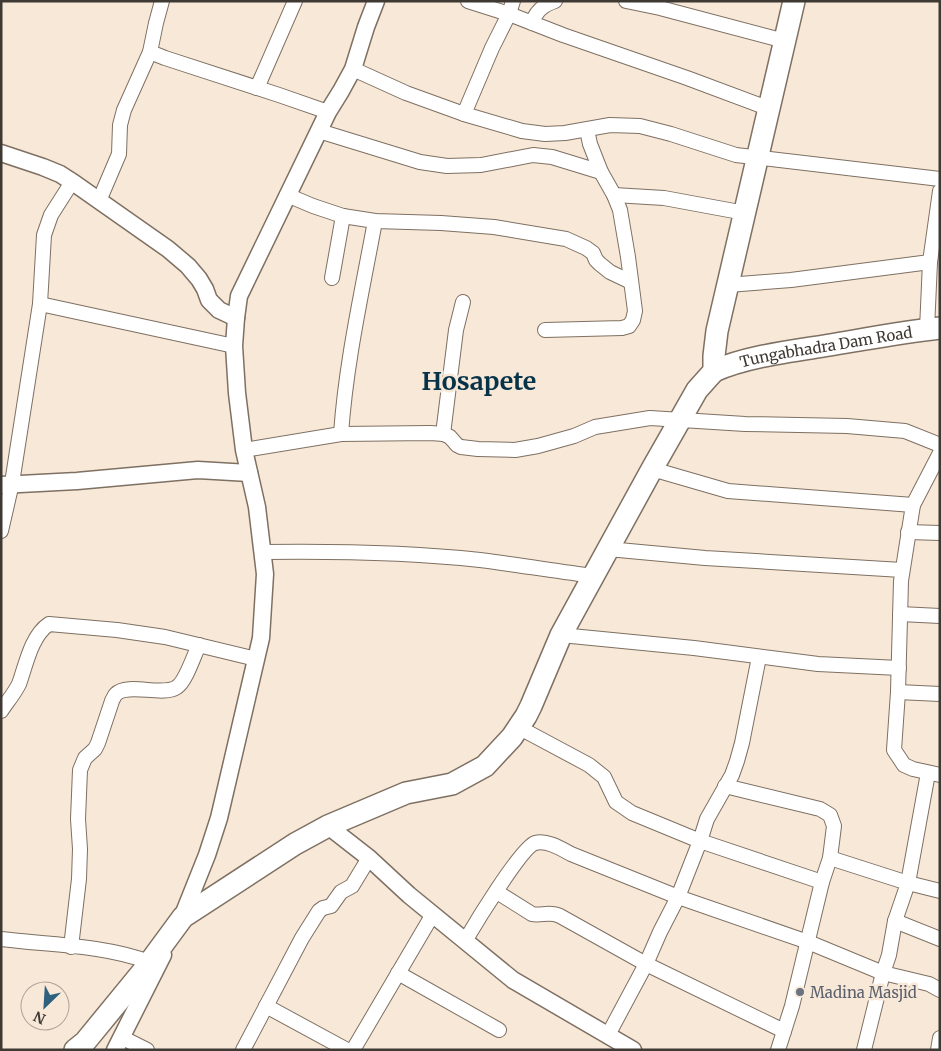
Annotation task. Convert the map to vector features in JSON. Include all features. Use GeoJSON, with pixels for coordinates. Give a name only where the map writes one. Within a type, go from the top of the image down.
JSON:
{"type":"FeatureCollection","features":[{"type":"Feature","properties":{"kind":"main road"},"geometry":{"type":"LineString","coordinates":[[75,1050],[85,1042],[150,962],[183,916],[295,844],[328,826],[406,794],[452,784],[485,766],[512,737],[531,706],[561,635],[652,469],[697,390],[714,371],[717,331],[794,1]]}},
{"type":"Feature","properties":{"kind":"main road","name":"Tungabhadra Dam Road"},"geometry":{"type":"LineString","coordinates":[[714,371],[743,361],[791,351],[933,328]]}},
{"type":"Feature","properties":{"kind":"street"},"geometry":{"type":"LineString","coordinates":[[99,201],[119,154],[120,125],[124,110],[150,52],[162,1]]}},
{"type":"Feature","properties":{"kind":"street"},"geometry":{"type":"LineString","coordinates":[[257,88],[295,1]]}},
{"type":"Feature","properties":{"kind":"street"},"geometry":{"type":"LineString","coordinates":[[147,1050],[118,1044],[183,916],[207,855],[218,818],[261,638],[265,574],[257,507],[244,450],[237,393],[234,346],[239,296],[328,112],[353,69],[376,1]]}},
{"type":"Feature","properties":{"kind":"street"},"geometry":{"type":"LineString","coordinates":[[468,1],[511,8],[532,23],[770,109]]}},
{"type":"Feature","properties":{"kind":"street"},"geometry":{"type":"LineString","coordinates":[[532,23],[534,16],[542,6],[555,1]]}},
{"type":"Feature","properties":{"kind":"street"},"geometry":{"type":"LineString","coordinates":[[626,1],[660,8],[785,41]]}},
{"type":"Feature","properties":{"kind":"street"},"geometry":{"type":"LineString","coordinates":[[464,114],[511,8]]}},
{"type":"Feature","properties":{"kind":"street"},"geometry":{"type":"LineString","coordinates":[[150,52],[328,112]]}},
{"type":"Feature","properties":{"kind":"street"},"geometry":{"type":"LineString","coordinates":[[353,69],[406,93],[464,114],[522,131],[545,134],[587,130],[610,125],[640,126],[736,155],[940,179]]}},
{"type":"Feature","properties":{"kind":"street"},"geometry":{"type":"LineString","coordinates":[[545,330],[622,328],[629,326],[635,311],[620,210],[601,172],[590,144],[587,130]]}},
{"type":"Feature","properties":{"kind":"street"},"geometry":{"type":"LineString","coordinates":[[319,132],[435,165],[481,164],[533,155],[552,157],[601,172]]}},
{"type":"Feature","properties":{"kind":"street"},"geometry":{"type":"LineString","coordinates":[[1,153],[43,167],[60,174],[72,182],[175,255],[199,279],[209,300],[219,310],[236,318]]}},
{"type":"Feature","properties":{"kind":"street"},"geometry":{"type":"LineString","coordinates":[[1,531],[4,523],[7,484],[40,304],[44,235],[52,215],[72,182]]}},
{"type":"Feature","properties":{"kind":"street"},"geometry":{"type":"LineString","coordinates":[[933,328],[934,258],[940,191]]}},
{"type":"Feature","properties":{"kind":"street"},"geometry":{"type":"LineString","coordinates":[[287,195],[343,216],[375,221],[494,227],[566,239],[586,248],[610,272],[631,282]]}},
{"type":"Feature","properties":{"kind":"street"},"geometry":{"type":"LineString","coordinates":[[614,195],[664,198],[745,212]]}},
{"type":"Feature","properties":{"kind":"street"},"geometry":{"type":"LineString","coordinates":[[332,278],[343,216]]}},
{"type":"Feature","properties":{"kind":"street"},"geometry":{"type":"LineString","coordinates":[[341,434],[347,374],[375,221]]}},
{"type":"Feature","properties":{"kind":"street"},"geometry":{"type":"LineString","coordinates":[[728,285],[791,280],[934,258]]}},
{"type":"Feature","properties":{"kind":"street"},"geometry":{"type":"LineString","coordinates":[[443,434],[456,330],[463,302]]}},
{"type":"Feature","properties":{"kind":"street"},"geometry":{"type":"LineString","coordinates":[[40,304],[234,346]]}},
{"type":"Feature","properties":{"kind":"street"},"geometry":{"type":"LineString","coordinates":[[244,450],[341,434],[430,433],[443,434],[450,437],[461,447],[515,450],[574,436],[595,427],[650,418],[745,424],[847,426],[905,431],[940,445]]}},
{"type":"Feature","properties":{"kind":"street"},"geometry":{"type":"LineString","coordinates":[[864,1050],[889,955],[895,921],[908,882],[934,774],[904,765],[894,750],[898,692],[900,581],[913,506],[938,460]]}},
{"type":"Feature","properties":{"kind":"street"},"geometry":{"type":"LineString","coordinates":[[652,469],[728,491],[913,506]]}},
{"type":"Feature","properties":{"kind":"street"},"geometry":{"type":"LineString","coordinates":[[7,484],[77,481],[198,470],[249,473]]}},
{"type":"Feature","properties":{"kind":"street"},"geometry":{"type":"LineString","coordinates":[[908,532],[940,533]]}},
{"type":"Feature","properties":{"kind":"street"},"geometry":{"type":"LineString","coordinates":[[608,549],[704,558],[902,570]]}},
{"type":"Feature","properties":{"kind":"street"},"geometry":{"type":"LineString","coordinates":[[262,552],[331,551],[402,554],[479,560],[593,576]]}},
{"type":"Feature","properties":{"kind":"street"},"geometry":{"type":"LineString","coordinates":[[900,614],[940,616]]}},
{"type":"Feature","properties":{"kind":"street"},"geometry":{"type":"LineString","coordinates":[[1,711],[18,686],[38,634],[48,624],[117,630],[165,637],[256,658]]}},
{"type":"Feature","properties":{"kind":"street"},"geometry":{"type":"LineString","coordinates":[[561,635],[694,648],[818,664],[898,668]]}},
{"type":"Feature","properties":{"kind":"street"},"geometry":{"type":"LineString","coordinates":[[71,946],[79,879],[79,783],[83,762],[95,749],[116,694],[125,690],[170,690],[178,687],[183,681],[199,645]]}},
{"type":"Feature","properties":{"kind":"street"},"geometry":{"type":"LineString","coordinates":[[328,826],[370,858],[409,895],[513,980],[618,1044],[646,964],[678,897],[707,819],[737,761],[759,656]]}},
{"type":"Feature","properties":{"kind":"street"},"geometry":{"type":"LineString","coordinates":[[898,692],[940,694]]}},
{"type":"Feature","properties":{"kind":"street"},"geometry":{"type":"LineString","coordinates":[[518,727],[599,772],[607,781],[616,802],[622,808],[700,841],[822,882]]}},
{"type":"Feature","properties":{"kind":"street"},"geometry":{"type":"LineString","coordinates":[[725,786],[820,810],[830,815],[834,826],[830,858],[778,1050]]}},
{"type":"Feature","properties":{"kind":"street"},"geometry":{"type":"LineString","coordinates":[[465,941],[496,892],[535,840],[557,846],[571,854],[678,897],[808,942],[883,973],[930,984],[940,990]]}},
{"type":"Feature","properties":{"kind":"street"},"geometry":{"type":"LineString","coordinates":[[243,1050],[302,938],[323,908],[331,906],[340,892],[352,886],[370,858]]}},
{"type":"Feature","properties":{"kind":"street"},"geometry":{"type":"LineString","coordinates":[[830,858],[940,891]]}},
{"type":"Feature","properties":{"kind":"street"},"geometry":{"type":"LineString","coordinates":[[496,892],[532,914],[555,913],[646,964],[784,1031]]}},
{"type":"Feature","properties":{"kind":"street"},"geometry":{"type":"LineString","coordinates":[[353,1050],[433,914]]}},
{"type":"Feature","properties":{"kind":"street"},"geometry":{"type":"LineString","coordinates":[[895,921],[940,939]]}},
{"type":"Feature","properties":{"kind":"street"},"geometry":{"type":"LineString","coordinates":[[1,940],[71,946],[150,962]]}},
{"type":"Feature","properties":{"kind":"street"},"geometry":{"type":"LineString","coordinates":[[398,972],[499,1030]]}},
{"type":"Feature","properties":{"kind":"street"},"geometry":{"type":"LineString","coordinates":[[266,1006],[347,1050]]}},
{"type":"Feature","properties":{"kind":"street"},"geometry":{"type":"LineString","coordinates":[[938,1050],[940,1038]]}},
{"type":"Feature","properties":{"kind":"place","name":"Madina Masjid"},"geometry":{"type":"Point","coordinates":[800,992]}},
{"type":"Feature","properties":{"kind":"district","name":"Hosapete"},"geometry":{"type":"Point","coordinates":[479,381]}}]}
